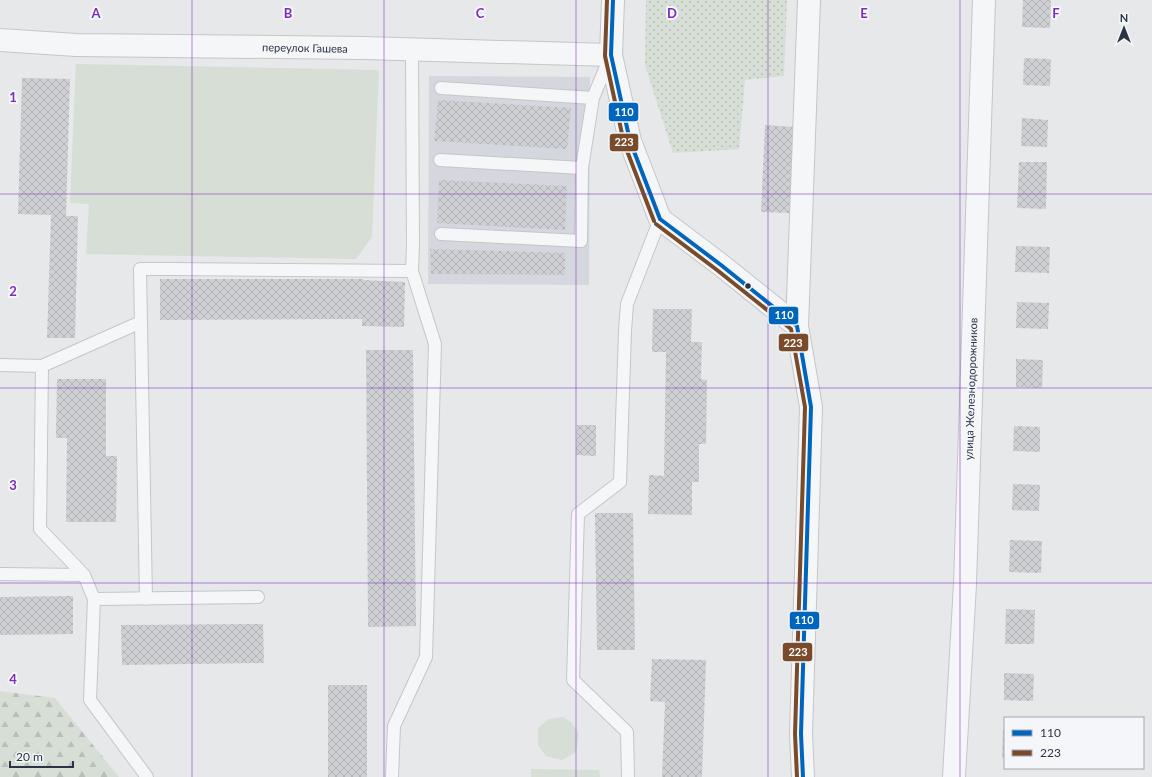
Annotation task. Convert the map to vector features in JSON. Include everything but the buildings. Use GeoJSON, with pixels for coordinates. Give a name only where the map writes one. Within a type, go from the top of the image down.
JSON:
{"type":"FeatureCollection","features":[{"type":"Feature","properties":{"kind":"street"},"geometry":{"type":"LineString","coordinates":[[613,0],[611,55],[630,141],[660,219],[721,265],[797,326]]}},
{"type":"Feature","properties":{"kind":"street"},"geometry":{"type":"LineString","coordinates":[[804,777],[801,734],[811,407],[797,326],[809,0]]}},
{"type":"Feature","properties":{"kind":"street","name":"улица Железнодорожников"},"geometry":{"type":"LineString","coordinates":[[954,777],[965,576],[984,0]]}},
{"type":"Feature","properties":{"kind":"street","name":"переулок Гашева"},"geometry":{"type":"LineString","coordinates":[[0,40],[76,45],[364,48],[611,55]]}},
{"type":"Feature","properties":{"kind":"lane"},"geometry":{"type":"LineString","coordinates":[[392,777],[394,726],[426,657],[435,344],[412,271],[412,50]]}},
{"type":"Feature","properties":{"kind":"lane"},"geometry":{"type":"LineString","coordinates":[[440,234],[581,241],[582,168],[593,98],[611,55]]}},
{"type":"Feature","properties":{"kind":"lane"},"geometry":{"type":"LineString","coordinates":[[441,88],[593,98]]}},
{"type":"Feature","properties":{"kind":"lane"},"geometry":{"type":"LineString","coordinates":[[440,160],[582,168]]}},
{"type":"Feature","properties":{"kind":"lane"},"geometry":{"type":"LineString","coordinates":[[628,777],[627,732],[573,680],[578,514],[620,482],[624,339],[627,304],[660,219]]}},
{"type":"Feature","properties":{"kind":"lane"},"geometry":{"type":"LineString","coordinates":[[146,599],[140,269],[412,271]]}},
{"type":"Feature","properties":{"kind":"lane"},"geometry":{"type":"LineString","coordinates":[[0,365],[42,366],[141,322]]}},
{"type":"Feature","properties":{"kind":"lane"},"geometry":{"type":"LineString","coordinates":[[42,366],[40,530],[84,575],[94,599],[90,700],[147,777]]}},
{"type":"Feature","properties":{"kind":"lane"},"geometry":{"type":"LineString","coordinates":[[0,574],[84,575]]}},
{"type":"Feature","properties":{"kind":"lane"},"geometry":{"type":"LineString","coordinates":[[94,599],[258,597]]}},
{"type":"Feature","properties":{"kind":"shaded area"},"geometry":{"type":"Polygon","coordinates":[[[429,76],[590,77],[589,285],[428,284],[429,76]]]}},
{"type":"Feature","properties":{"kind":"green space"},"geometry":{"type":"Polygon","coordinates":[[[646,0],[787,0],[784,76],[745,80],[739,149],[673,153],[645,65],[646,0]]]}},
{"type":"Feature","properties":{"kind":"green space"},"geometry":{"type":"Polygon","coordinates":[[[76,64],[379,70],[372,237],[356,259],[86,254],[89,204],[70,203],[76,64]]]}},
{"type":"Feature","properties":{"kind":"green space"},"geometry":{"type":"Polygon","coordinates":[[[0,691],[55,698],[119,777],[0,777],[0,691]]]}},
{"type":"Feature","properties":{"kind":"green space"},"geometry":{"type":"Polygon","coordinates":[[[563,717],[572,723],[579,734],[576,752],[562,760],[546,756],[538,745],[538,728],[549,719],[563,717]]]}},
{"type":"Feature","properties":{"kind":"green space"},"geometry":{"type":"Polygon","coordinates":[[[531,769],[599,770],[600,777],[531,777],[531,769]]]}},
{"type":"Feature","properties":{"kind":"transit line","name":"223"},"geometry":{"type":"LineString","coordinates":[[607,0],[605,56],[624,143],[654,221]]}},
{"type":"Feature","properties":{"kind":"transit line","name":"110"},"geometry":{"type":"LineString","coordinates":[[613,0],[611,55],[630,141],[660,219]]}},
{"type":"Feature","properties":{"kind":"transit line","name":"110"},"geometry":{"type":"LineString","coordinates":[[660,219],[721,265],[797,326],[811,407],[801,734],[803,777]]}},
{"type":"Feature","properties":{"kind":"transit line","name":"223"},"geometry":{"type":"LineString","coordinates":[[656,224],[791,329],[805,407],[795,734],[797,777]]}}]}
